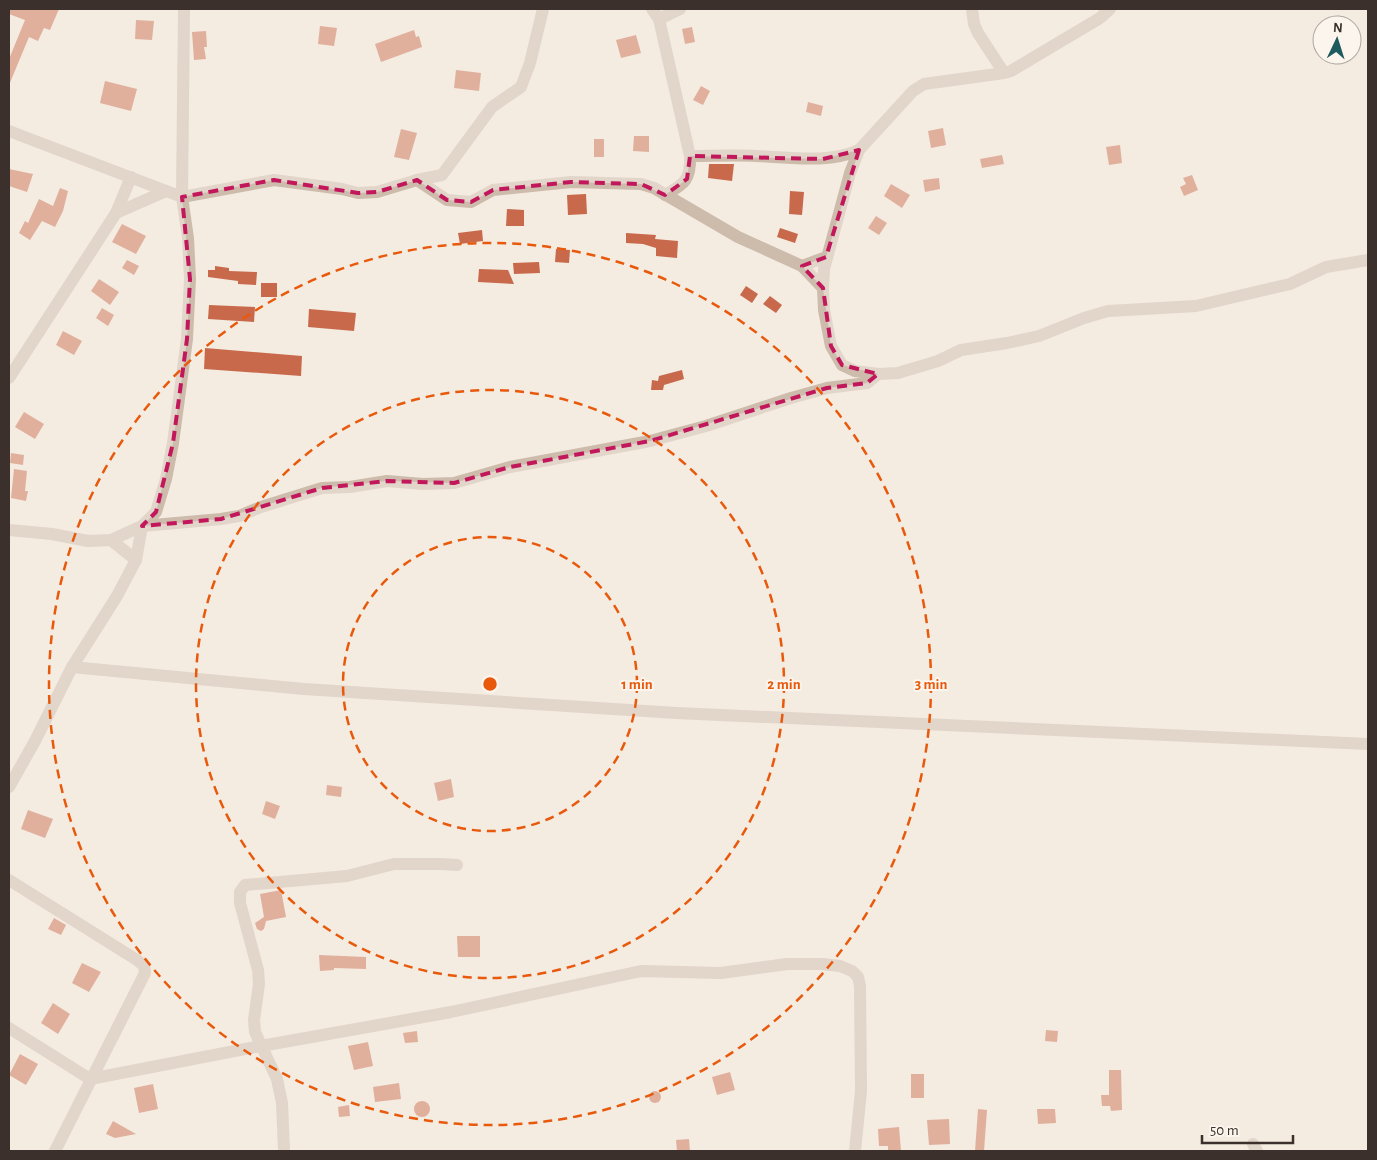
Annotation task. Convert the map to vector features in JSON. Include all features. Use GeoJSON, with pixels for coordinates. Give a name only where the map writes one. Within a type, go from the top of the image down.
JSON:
{"type":"FeatureCollection","features":[{"type":"Feature","properties":{"kind":"street"},"geometry":{"type":"LineString","coordinates":[[9,787],[35,741],[72,667],[117,596],[136,560],[142,526],[156,512],[166,479],[173,443],[187,339],[190,279],[188,238],[182,197],[184,9]]}},
{"type":"Feature","properties":{"kind":"street"},"geometry":{"type":"LineString","coordinates":[[9,131],[182,197],[274,180],[334,187],[358,193],[377,192],[442,175],[492,107],[521,87],[530,63],[543,9]]}},
{"type":"Feature","properties":{"kind":"street"},"geometry":{"type":"LineString","coordinates":[[665,195],[688,179],[690,156],[655,14],[680,9]]}},
{"type":"Feature","properties":{"kind":"street"},"geometry":{"type":"LineString","coordinates":[[972,9],[974,24],[978,33],[1004,74]]}},
{"type":"Feature","properties":{"kind":"street"},"geometry":{"type":"LineString","coordinates":[[1110,9],[1100,18],[1004,74],[924,84],[913,91],[859,150],[850,173],[826,257],[823,288],[824,310],[831,346],[842,365],[855,370],[878,374],[906,370],[938,361],[961,350],[1039,336],[1084,318],[1108,311],[1207,304],[1221,299],[1290,284],[1326,267],[1368,260]]}},
{"type":"Feature","properties":{"kind":"street"},"geometry":{"type":"LineString","coordinates":[[690,156],[823,158],[846,156],[859,150]]}},
{"type":"Feature","properties":{"kind":"street"},"geometry":{"type":"LineString","coordinates":[[9,376],[116,213],[131,177]]}},
{"type":"Feature","properties":{"kind":"street"},"geometry":{"type":"LineString","coordinates":[[417,180],[447,200],[471,202],[494,190],[571,182],[641,184],[654,188],[738,237],[802,266],[823,288]]}},
{"type":"Feature","properties":{"kind":"street"},"geometry":{"type":"LineString","coordinates":[[116,213],[166,191]]}},
{"type":"Feature","properties":{"kind":"street"},"geometry":{"type":"LineString","coordinates":[[802,266],[826,257]]}},
{"type":"Feature","properties":{"kind":"street"},"geometry":{"type":"LineString","coordinates":[[9,530],[52,534],[88,541],[111,540],[142,526],[239,516],[269,504],[322,488],[350,487],[387,481],[423,484],[454,483],[510,467],[650,441],[706,426],[818,391],[867,383],[878,374]]}},
{"type":"Feature","properties":{"kind":"street"},"geometry":{"type":"LineString","coordinates":[[111,540],[136,560]]}},
{"type":"Feature","properties":{"kind":"street"},"geometry":{"type":"LineString","coordinates":[[72,667],[304,689],[676,713],[1368,744]]}},
{"type":"Feature","properties":{"kind":"street"},"geometry":{"type":"LineString","coordinates":[[284,1151],[282,1103],[277,1079],[256,1032],[254,1020],[259,984],[258,970],[240,903],[240,892],[245,885],[348,876],[394,864],[457,865]]}},
{"type":"Feature","properties":{"kind":"street"},"geometry":{"type":"LineString","coordinates":[[9,880],[144,966],[145,973],[54,1151]]}},
{"type":"Feature","properties":{"kind":"street"},"geometry":{"type":"LineString","coordinates":[[9,1028],[90,1079],[451,1012],[641,972],[721,973],[787,964],[840,966],[852,970],[858,977],[860,986],[861,1091],[855,1151]]}},
{"type":"Feature","properties":{"kind":"highlighted area"},"geometry":{"type":"Polygon","coordinates":[[[859,150],[826,257],[802,266],[823,288],[831,346],[842,365],[878,374],[867,383],[827,388],[650,441],[510,467],[454,483],[387,481],[322,488],[221,519],[142,526],[156,512],[173,443],[187,339],[190,279],[182,197],[274,180],[358,193],[377,192],[417,180],[447,200],[471,202],[493,190],[571,182],[641,184],[665,195],[687,179],[690,156],[823,159],[859,150]]]}},
{"type":"Feature","properties":{"kind":"building"},"geometry":{"type":"Polygon","coordinates":[[[9,9],[59,9],[50,30],[44,28],[38,41],[29,37],[9,85],[9,59],[25,20],[9,14],[9,9]]]}},
{"type":"Feature","properties":{"kind":"building"},"geometry":{"type":"Polygon","coordinates":[[[136,20],[154,21],[152,40],[135,39],[136,20]]]}},
{"type":"Feature","properties":{"kind":"building"},"geometry":{"type":"Polygon","coordinates":[[[320,26],[337,28],[334,46],[318,44],[320,26]]]}},
{"type":"Feature","properties":{"kind":"building"},"geometry":{"type":"Polygon","coordinates":[[[692,27],[695,42],[685,44],[682,29],[692,27]]]}},
{"type":"Feature","properties":{"kind":"building"},"geometry":{"type":"Polygon","coordinates":[[[414,30],[416,37],[419,36],[422,47],[381,62],[375,44],[414,30]]]}},
{"type":"Feature","properties":{"kind":"building"},"geometry":{"type":"Polygon","coordinates":[[[206,31],[207,47],[204,47],[206,59],[194,60],[192,32],[206,31]]]}},
{"type":"Feature","properties":{"kind":"building"},"geometry":{"type":"Polygon","coordinates":[[[636,35],[641,53],[621,58],[616,40],[636,35]]]}},
{"type":"Feature","properties":{"kind":"building"},"geometry":{"type":"Polygon","coordinates":[[[456,70],[481,73],[479,91],[454,88],[456,70]]]}},
{"type":"Feature","properties":{"kind":"building"},"geometry":{"type":"Polygon","coordinates":[[[105,81],[137,89],[131,111],[100,103],[105,81]]]}},
{"type":"Feature","properties":{"kind":"building"},"geometry":{"type":"Polygon","coordinates":[[[701,86],[710,91],[703,105],[693,100],[701,86]]]}},
{"type":"Feature","properties":{"kind":"building"},"geometry":{"type":"Polygon","coordinates":[[[808,102],[823,106],[821,116],[806,112],[808,102]]]}},
{"type":"Feature","properties":{"kind":"building"},"geometry":{"type":"Polygon","coordinates":[[[943,128],[946,145],[931,148],[928,131],[943,128]]]}},
{"type":"Feature","properties":{"kind":"building"},"geometry":{"type":"Polygon","coordinates":[[[401,129],[417,133],[409,160],[394,157],[401,129]]]}},
{"type":"Feature","properties":{"kind":"building"},"geometry":{"type":"Polygon","coordinates":[[[634,136],[649,136],[649,152],[633,151],[634,136]]]}},
{"type":"Feature","properties":{"kind":"building"},"geometry":{"type":"Polygon","coordinates":[[[594,139],[604,139],[604,157],[594,157],[594,139]]]}},
{"type":"Feature","properties":{"kind":"building"},"geometry":{"type":"Polygon","coordinates":[[[1120,145],[1122,163],[1109,165],[1106,147],[1120,145]]]}},
{"type":"Feature","properties":{"kind":"building"},"geometry":{"type":"Polygon","coordinates":[[[1002,155],[1004,164],[982,168],[980,159],[1002,155]]]}},
{"type":"Feature","properties":{"kind":"building"},"geometry":{"type":"Polygon","coordinates":[[[709,164],[734,164],[732,181],[708,178],[709,164]]]}},
{"type":"Feature","properties":{"kind":"building"},"geometry":{"type":"Polygon","coordinates":[[[9,169],[33,174],[27,192],[9,186],[9,169]]]}},
{"type":"Feature","properties":{"kind":"building"},"geometry":{"type":"Polygon","coordinates":[[[1192,175],[1198,190],[1184,196],[1180,187],[1186,184],[1183,178],[1192,175]]]}},
{"type":"Feature","properties":{"kind":"building"},"geometry":{"type":"Polygon","coordinates":[[[939,178],[940,189],[925,192],[923,180],[939,178]]]}},
{"type":"Feature","properties":{"kind":"building"},"geometry":{"type":"Polygon","coordinates":[[[891,184],[910,195],[902,208],[884,196],[891,184]]]}},
{"type":"Feature","properties":{"kind":"building"},"geometry":{"type":"Polygon","coordinates":[[[60,188],[68,191],[63,211],[55,227],[42,221],[30,240],[19,233],[25,221],[28,223],[39,199],[53,206],[60,188]]]}},
{"type":"Feature","properties":{"kind":"building"},"geometry":{"type":"Polygon","coordinates":[[[790,191],[804,192],[802,215],[789,214],[790,191]]]}},
{"type":"Feature","properties":{"kind":"building"},"geometry":{"type":"Polygon","coordinates":[[[586,194],[587,214],[568,215],[567,195],[586,194]]]}},
{"type":"Feature","properties":{"kind":"building"},"geometry":{"type":"Polygon","coordinates":[[[507,209],[524,210],[524,226],[506,226],[507,209]]]}},
{"type":"Feature","properties":{"kind":"building"},"geometry":{"type":"Polygon","coordinates":[[[876,216],[887,223],[879,235],[868,228],[876,216]]]}},
{"type":"Feature","properties":{"kind":"building"},"geometry":{"type":"Polygon","coordinates":[[[122,224],[146,236],[136,254],[112,242],[122,224]]]}},
{"type":"Feature","properties":{"kind":"building"},"geometry":{"type":"Polygon","coordinates":[[[780,228],[798,234],[795,243],[777,237],[780,228]]]}},
{"type":"Feature","properties":{"kind":"building"},"geometry":{"type":"Polygon","coordinates":[[[482,230],[483,241],[460,244],[458,233],[482,230]]]}},
{"type":"Feature","properties":{"kind":"building"},"geometry":{"type":"Polygon","coordinates":[[[626,233],[656,235],[655,239],[678,241],[677,258],[656,256],[656,248],[643,244],[626,243],[626,233]]]}},
{"type":"Feature","properties":{"kind":"building"},"geometry":{"type":"Polygon","coordinates":[[[556,249],[570,250],[569,263],[555,262],[556,249]]]}},
{"type":"Feature","properties":{"kind":"building"},"geometry":{"type":"Polygon","coordinates":[[[127,260],[139,266],[134,275],[122,268],[127,260]]]}},
{"type":"Feature","properties":{"kind":"building"},"geometry":{"type":"Polygon","coordinates":[[[539,262],[540,273],[514,274],[513,263],[539,262]]]}},
{"type":"Feature","properties":{"kind":"building"},"geometry":{"type":"Polygon","coordinates":[[[215,266],[229,268],[229,271],[257,272],[256,285],[238,284],[238,281],[208,277],[208,270],[215,270],[215,266]]]}},
{"type":"Feature","properties":{"kind":"building"},"geometry":{"type":"Polygon","coordinates":[[[479,269],[508,270],[514,284],[478,282],[479,269]]]}},
{"type":"Feature","properties":{"kind":"building"},"geometry":{"type":"Polygon","coordinates":[[[99,279],[119,292],[110,305],[91,291],[99,279]]]}},
{"type":"Feature","properties":{"kind":"building"},"geometry":{"type":"Polygon","coordinates":[[[261,283],[277,283],[277,297],[261,297],[261,283]]]}},
{"type":"Feature","properties":{"kind":"building"},"geometry":{"type":"Polygon","coordinates":[[[746,286],[758,294],[752,303],[740,295],[746,286]]]}},
{"type":"Feature","properties":{"kind":"building"},"geometry":{"type":"Polygon","coordinates":[[[770,296],[782,305],[776,313],[763,304],[770,296]]]}},
{"type":"Feature","properties":{"kind":"building"},"geometry":{"type":"Polygon","coordinates":[[[209,305],[255,307],[254,322],[208,319],[209,305]]]}},
{"type":"Feature","properties":{"kind":"building"},"geometry":{"type":"Polygon","coordinates":[[[102,308],[114,315],[108,326],[96,318],[102,308]]]}},
{"type":"Feature","properties":{"kind":"building"},"geometry":{"type":"Polygon","coordinates":[[[309,309],[356,313],[354,331],[308,327],[309,309]]]}},
{"type":"Feature","properties":{"kind":"building"},"geometry":{"type":"Polygon","coordinates":[[[63,331],[82,341],[74,355],[56,345],[63,331]]]}},
{"type":"Feature","properties":{"kind":"building"},"geometry":{"type":"Polygon","coordinates":[[[205,348],[302,356],[301,376],[204,369],[205,348]]]}},
{"type":"Feature","properties":{"kind":"building"},"geometry":{"type":"Polygon","coordinates":[[[682,370],[684,379],[664,385],[663,390],[651,390],[652,380],[658,381],[659,376],[682,370]]]}},
{"type":"Feature","properties":{"kind":"building"},"geometry":{"type":"Polygon","coordinates":[[[24,412],[44,424],[35,439],[15,427],[24,412]]]}},
{"type":"Feature","properties":{"kind":"building"},"geometry":{"type":"Polygon","coordinates":[[[11,453],[24,455],[23,465],[10,463],[11,453]]]}},
{"type":"Feature","properties":{"kind":"building"},"geometry":{"type":"Polygon","coordinates":[[[14,469],[27,471],[25,491],[28,491],[26,501],[11,498],[14,469]]]}},
{"type":"Feature","properties":{"kind":"building"},"geometry":{"type":"Polygon","coordinates":[[[451,779],[454,797],[438,801],[434,783],[451,779]]]}},
{"type":"Feature","properties":{"kind":"building"},"geometry":{"type":"Polygon","coordinates":[[[327,785],[342,787],[341,797],[326,795],[327,785]]]}},
{"type":"Feature","properties":{"kind":"building"},"geometry":{"type":"Polygon","coordinates":[[[266,801],[280,806],[275,819],[262,814],[266,801]]]}},
{"type":"Feature","properties":{"kind":"building"},"geometry":{"type":"Polygon","coordinates":[[[28,810],[53,819],[45,838],[21,829],[28,810]]]}},
{"type":"Feature","properties":{"kind":"building"},"geometry":{"type":"Polygon","coordinates":[[[281,890],[286,917],[266,921],[264,929],[261,931],[257,929],[255,923],[264,917],[260,894],[281,890]]]}},
{"type":"Feature","properties":{"kind":"building"},"geometry":{"type":"Polygon","coordinates":[[[54,918],[66,925],[61,935],[48,929],[54,918]]]}},
{"type":"Feature","properties":{"kind":"building"},"geometry":{"type":"Polygon","coordinates":[[[457,936],[480,936],[480,957],[458,957],[457,936]]]}},
{"type":"Feature","properties":{"kind":"building"},"geometry":{"type":"Polygon","coordinates":[[[319,955],[366,957],[366,969],[334,968],[334,970],[320,971],[319,955]]]}},
{"type":"Feature","properties":{"kind":"building"},"geometry":{"type":"Polygon","coordinates":[[[82,963],[101,972],[89,992],[72,983],[82,963]]]}},
{"type":"Feature","properties":{"kind":"building"},"geometry":{"type":"Polygon","coordinates":[[[53,1003],[70,1014],[58,1034],[41,1023],[53,1003]]]}},
{"type":"Feature","properties":{"kind":"building"},"geometry":{"type":"Polygon","coordinates":[[[1046,1030],[1058,1031],[1057,1042],[1045,1041],[1046,1030]]]}},
{"type":"Feature","properties":{"kind":"building"},"geometry":{"type":"Polygon","coordinates":[[[417,1031],[418,1042],[405,1043],[403,1033],[417,1031]]]}},
{"type":"Feature","properties":{"kind":"building"},"geometry":{"type":"Polygon","coordinates":[[[368,1042],[373,1066],[354,1070],[348,1046],[368,1042]]]}},
{"type":"Feature","properties":{"kind":"building"},"geometry":{"type":"Polygon","coordinates":[[[20,1054],[38,1064],[26,1085],[9,1075],[20,1054]]]}},
{"type":"Feature","properties":{"kind":"building"},"geometry":{"type":"Polygon","coordinates":[[[1109,1070],[1121,1070],[1122,1110],[1111,1111],[1110,1106],[1102,1106],[1101,1095],[1109,1095],[1109,1070]]]}},
{"type":"Feature","properties":{"kind":"building"},"geometry":{"type":"Polygon","coordinates":[[[730,1072],[735,1090],[717,1095],[712,1077],[730,1072]]]}},
{"type":"Feature","properties":{"kind":"building"},"geometry":{"type":"Polygon","coordinates":[[[911,1074],[924,1074],[924,1098],[911,1098],[911,1074]]]}},
{"type":"Feature","properties":{"kind":"building"},"geometry":{"type":"Polygon","coordinates":[[[399,1083],[401,1099],[375,1102],[373,1087],[399,1083]]]}},
{"type":"Feature","properties":{"kind":"building"},"geometry":{"type":"Polygon","coordinates":[[[153,1084],[158,1109],[139,1113],[134,1088],[153,1084]]]}},
{"type":"Feature","properties":{"kind":"building"},"geometry":{"type":"Polygon","coordinates":[[[653,1091],[657,1091],[661,1097],[657,1103],[653,1103],[649,1099],[649,1095],[653,1091]]]}},
{"type":"Feature","properties":{"kind":"building"},"geometry":{"type":"Polygon","coordinates":[[[419,1101],[425,1101],[430,1106],[428,1115],[419,1117],[414,1112],[414,1106],[419,1101]]]}},
{"type":"Feature","properties":{"kind":"building"},"geometry":{"type":"Polygon","coordinates":[[[349,1105],[350,1116],[339,1117],[338,1107],[349,1105]]]}},
{"type":"Feature","properties":{"kind":"building"},"geometry":{"type":"Polygon","coordinates":[[[978,1109],[987,1110],[984,1151],[975,1151],[978,1109]]]}},
{"type":"Feature","properties":{"kind":"building"},"geometry":{"type":"Polygon","coordinates":[[[1037,1109],[1055,1109],[1056,1123],[1038,1124],[1037,1109]]]}},
{"type":"Feature","properties":{"kind":"building"},"geometry":{"type":"Polygon","coordinates":[[[949,1119],[950,1144],[929,1145],[927,1120],[949,1119]]]}},
{"type":"Feature","properties":{"kind":"building"},"geometry":{"type":"Polygon","coordinates":[[[113,1121],[136,1134],[115,1138],[106,1134],[113,1121]]]}},
{"type":"Feature","properties":{"kind":"building"},"geometry":{"type":"Polygon","coordinates":[[[899,1127],[901,1151],[888,1151],[888,1146],[879,1146],[878,1129],[899,1127]]]}},
{"type":"Feature","properties":{"kind":"building"},"geometry":{"type":"Polygon","coordinates":[[[689,1139],[690,1151],[677,1151],[676,1140],[689,1139]]]}}]}
